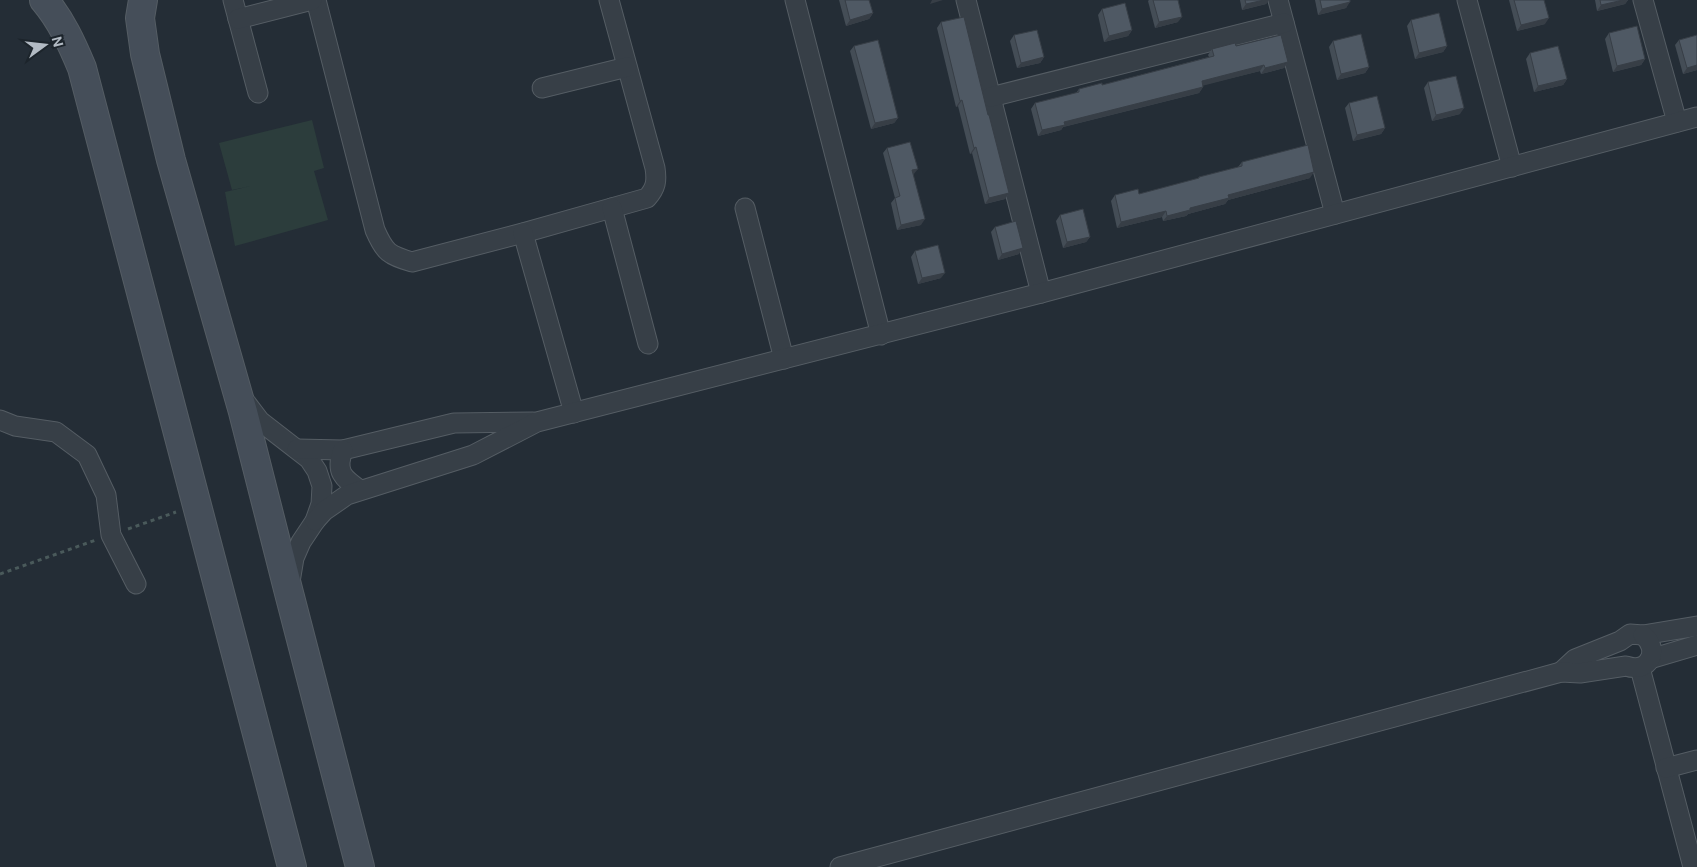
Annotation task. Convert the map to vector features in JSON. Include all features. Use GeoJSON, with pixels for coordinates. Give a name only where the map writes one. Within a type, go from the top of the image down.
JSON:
{"type":"FeatureCollection","features":[{"type":"Feature","properties":{"kind":"street"},"geometry":{"type":"LineString","coordinates":[[44,0],[53,10],[72,43],[82,68],[292,867]]}},
{"type":"Feature","properties":{"kind":"street"},"geometry":{"type":"LineString","coordinates":[[143,0],[140,18],[145,54],[171,160],[237,390],[360,867]]}},
{"type":"Feature","properties":{"kind":"street"},"geometry":{"type":"LineString","coordinates":[[233,0],[258,93]]}},
{"type":"Feature","properties":{"kind":"street"},"geometry":{"type":"LineString","coordinates":[[238,20],[312,0]]}},
{"type":"Feature","properties":{"kind":"street"},"geometry":{"type":"LineString","coordinates":[[316,0],[375,230],[383,248],[396,257],[412,262],[647,198],[655,189],[657,180],[609,0]]}},
{"type":"Feature","properties":{"kind":"street"},"geometry":{"type":"LineString","coordinates":[[795,0],[881,335]]}},
{"type":"Feature","properties":{"kind":"street"},"geometry":{"type":"LineString","coordinates":[[966,0],[1041,293]]}},
{"type":"Feature","properties":{"kind":"street"},"geometry":{"type":"LineString","coordinates":[[1278,0],[1335,214]]}},
{"type":"Feature","properties":{"kind":"street"},"geometry":{"type":"LineString","coordinates":[[1467,0],[1512,167]]}},
{"type":"Feature","properties":{"kind":"street"},"geometry":{"type":"LineString","coordinates":[[1643,0],[1677,122]]}},
{"type":"Feature","properties":{"kind":"street"},"geometry":{"type":"LineString","coordinates":[[991,97],[1284,23]]}},
{"type":"Feature","properties":{"kind":"street"},"geometry":{"type":"LineString","coordinates":[[542,88],[627,67]]}},
{"type":"Feature","properties":{"kind":"street"},"geometry":{"type":"LineString","coordinates":[[297,449],[343,450],[454,423],[537,422],[1041,293],[1697,117]]}},
{"type":"Feature","properties":{"kind":"street"},"geometry":{"type":"LineString","coordinates":[[612,208],[648,344]]}},
{"type":"Feature","properties":{"kind":"street"},"geometry":{"type":"LineString","coordinates":[[745,208],[784,359]]}},
{"type":"Feature","properties":{"kind":"street"},"geometry":{"type":"LineString","coordinates":[[523,233],[574,413]]}},
{"type":"Feature","properties":{"kind":"street"},"geometry":{"type":"LineString","coordinates":[[237,390],[260,421],[309,459],[317,471],[322,486],[321,504],[315,521]]}},
{"type":"Feature","properties":{"kind":"street"},"geometry":{"type":"LineString","coordinates":[[0,420],[14,426],[56,432],[87,455],[106,495],[111,535],[136,584]]}},
{"type":"Feature","properties":{"kind":"street"},"geometry":{"type":"LineString","coordinates":[[289,593],[294,558],[301,542],[315,521],[334,503],[360,490],[473,455],[537,422]]}},
{"type":"Feature","properties":{"kind":"street"},"geometry":{"type":"LineString","coordinates":[[462,423],[472,439],[473,455]]}},
{"type":"Feature","properties":{"kind":"street"},"geometry":{"type":"LineString","coordinates":[[343,450],[340,460],[342,475],[360,490]]}},
{"type":"Feature","properties":{"kind":"street"},"geometry":{"type":"LineString","coordinates":[[1561,672],[1575,659],[1620,641],[1630,634],[1643,635],[1697,626]]}},
{"type":"Feature","properties":{"kind":"street"},"geometry":{"type":"LineString","coordinates":[[1620,641],[1617,652],[1622,663],[1639,664],[1652,653],[1648,640],[1643,635]]}},
{"type":"Feature","properties":{"kind":"street"},"geometry":{"type":"LineString","coordinates":[[840,867],[1561,672],[1580,673],[1639,664],[1697,645]]}},
{"type":"Feature","properties":{"kind":"street"},"geometry":{"type":"LineString","coordinates":[[1639,664],[1693,867]]}},
{"type":"Feature","properties":{"kind":"street"},"geometry":{"type":"LineString","coordinates":[[1666,768],[1697,760]]}},
{"type":"Feature","properties":{"kind":"shaded area"},"geometry":{"type":"Polygon","coordinates":[[[312,120],[324,168],[314,171],[328,220],[235,246],[225,192],[251,186],[232,190],[219,143],[312,120]]]}},
{"type":"Feature","properties":{"kind":"building"},"geometry":{"type":"Polygon","coordinates":[[[845,0],[869,0],[873,13],[850,20],[845,0]]]}},
{"type":"Feature","properties":{"kind":"building"},"geometry":{"type":"Polygon","coordinates":[[[1153,0],[1178,0],[1182,17],[1159,22],[1153,0]]]}},
{"type":"Feature","properties":{"kind":"building"},"geometry":{"type":"Polygon","coordinates":[[[1245,0],[1264,0],[1246,4],[1245,0]]]}},
{"type":"Feature","properties":{"kind":"building"},"geometry":{"type":"Polygon","coordinates":[[[1320,0],[1350,0],[1350,2],[1322,9],[1320,0]]]}},
{"type":"Feature","properties":{"kind":"building"},"geometry":{"type":"Polygon","coordinates":[[[1514,0],[1544,0],[1549,18],[1521,25],[1514,0]]]}},
{"type":"Feature","properties":{"kind":"building"},"geometry":{"type":"Polygon","coordinates":[[[1600,0],[1623,0],[1601,5],[1600,0]]]}},
{"type":"Feature","properties":{"kind":"building"},"geometry":{"type":"Polygon","coordinates":[[[1125,3],[1132,30],[1109,36],[1102,9],[1125,3]]]}},
{"type":"Feature","properties":{"kind":"building"},"geometry":{"type":"Polygon","coordinates":[[[1439,13],[1447,46],[1419,53],[1411,20],[1439,13]]]}},
{"type":"Feature","properties":{"kind":"building"},"geometry":{"type":"Polygon","coordinates":[[[964,17],[1009,193],[989,198],[962,100],[960,101],[941,22],[964,17]]]}},
{"type":"Feature","properties":{"kind":"building"},"geometry":{"type":"Polygon","coordinates":[[[1637,26],[1645,59],[1617,66],[1609,33],[1637,26]]]}},
{"type":"Feature","properties":{"kind":"building"},"geometry":{"type":"Polygon","coordinates":[[[1037,30],[1044,57],[1021,63],[1014,35],[1037,30]]]}},
{"type":"Feature","properties":{"kind":"building"},"geometry":{"type":"Polygon","coordinates":[[[1361,34],[1369,67],[1341,74],[1333,41],[1361,34]]]}},
{"type":"Feature","properties":{"kind":"building"},"geometry":{"type":"Polygon","coordinates":[[[1281,35],[1288,62],[1265,68],[1264,65],[1202,81],[1203,87],[1064,122],[1065,125],[1042,130],[1035,103],[1079,92],[1079,89],[1102,83],[1102,85],[1214,56],[1212,49],[1235,43],[1236,46],[1281,35]]]}},
{"type":"Feature","properties":{"kind":"building"},"geometry":{"type":"Polygon","coordinates":[[[1697,35],[1697,65],[1687,68],[1679,40],[1697,35]]]}},
{"type":"Feature","properties":{"kind":"building"},"geometry":{"type":"Polygon","coordinates":[[[878,40],[898,118],[875,123],[854,46],[878,40]]]}},
{"type":"Feature","properties":{"kind":"building"},"geometry":{"type":"Polygon","coordinates":[[[1558,46],[1567,79],[1538,86],[1530,53],[1558,46]]]}},
{"type":"Feature","properties":{"kind":"building"},"geometry":{"type":"Polygon","coordinates":[[[1456,76],[1464,108],[1436,115],[1428,82],[1456,76]]]}},
{"type":"Feature","properties":{"kind":"building"},"geometry":{"type":"Polygon","coordinates":[[[1377,96],[1385,128],[1357,135],[1349,103],[1377,96]]]}},
{"type":"Feature","properties":{"kind":"building"},"geometry":{"type":"Polygon","coordinates":[[[910,142],[918,169],[912,170],[925,219],[901,225],[895,198],[900,196],[887,148],[910,142]]]}},
{"type":"Feature","properties":{"kind":"building"},"geometry":{"type":"Polygon","coordinates":[[[1308,145],[1314,172],[1228,195],[1229,198],[1167,216],[1166,211],[1121,222],[1115,195],[1138,189],[1139,194],[1242,166],[1242,162],[1308,145]]]}},
{"type":"Feature","properties":{"kind":"building"},"geometry":{"type":"Polygon","coordinates":[[[1083,209],[1090,237],[1067,242],[1060,215],[1083,209]]]}},
{"type":"Feature","properties":{"kind":"building"},"geometry":{"type":"Polygon","coordinates":[[[1016,221],[1023,248],[1002,254],[995,227],[1016,221]]]}},
{"type":"Feature","properties":{"kind":"building"},"geometry":{"type":"Polygon","coordinates":[[[938,245],[945,273],[922,278],[915,251],[938,245]]]}}]}
